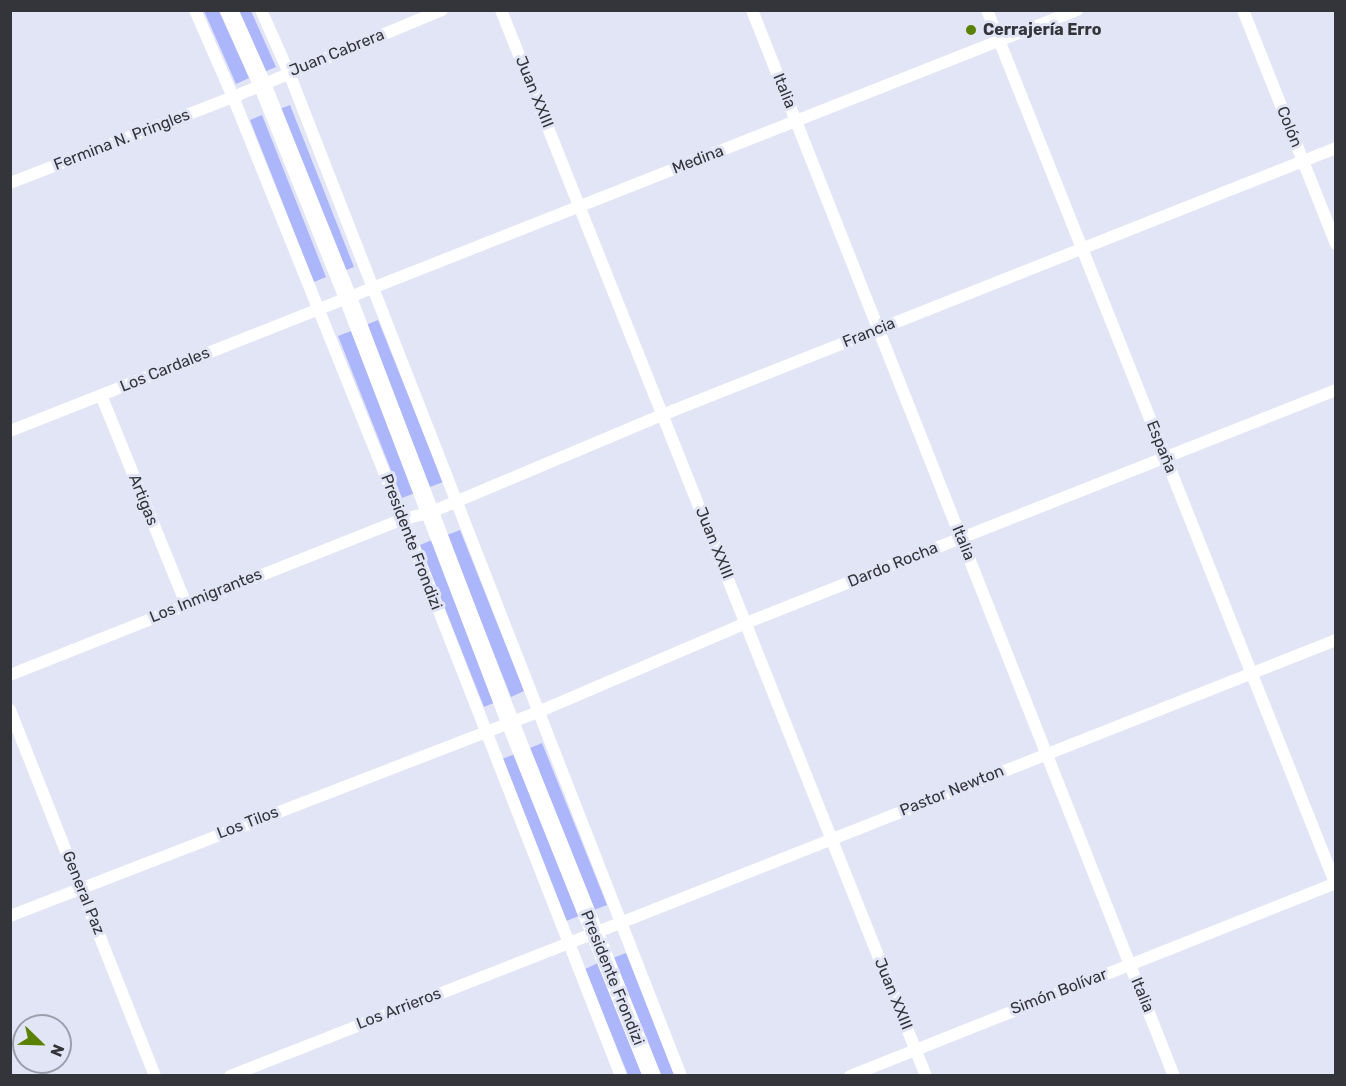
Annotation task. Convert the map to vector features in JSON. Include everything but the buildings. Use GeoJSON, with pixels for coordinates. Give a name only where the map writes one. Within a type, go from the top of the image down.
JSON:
{"type":"FeatureCollection","features":[{"type":"Feature","properties":{"kind":"main road","name":"Presidente Frondizi"},"geometry":{"type":"LineString","coordinates":[[229,10],[262,84],[348,298],[510,722],[652,1076]]}},
{"type":"Feature","properties":{"kind":"street","name":"Presidente Frondizi"},"geometry":{"type":"LineString","coordinates":[[195,10],[233,97],[403,519],[621,1076]]}},
{"type":"Feature","properties":{"kind":"street","name":"Presidente Frondizi"},"geometry":{"type":"LineString","coordinates":[[261,10],[288,73],[681,1076]]}},
{"type":"Feature","properties":{"kind":"street","name":"Juan Cabrera"},"geometry":{"type":"LineString","coordinates":[[233,97],[442,10]]}},
{"type":"Feature","properties":{"kind":"street","name":"Juan XXIII"},"geometry":{"type":"LineString","coordinates":[[501,10],[926,1076]]}},
{"type":"Feature","properties":{"kind":"street","name":"Italia"},"geometry":{"type":"LineString","coordinates":[[752,10],[1174,1076]]}},
{"type":"Feature","properties":{"kind":"street","name":"España"},"geometry":{"type":"LineString","coordinates":[[987,10],[1335,884]]}},
{"type":"Feature","properties":{"kind":"street","name":"Medina"},"geometry":{"type":"LineString","coordinates":[[319,309],[1077,10]]}},
{"type":"Feature","properties":{"kind":"street","name":"Colón"},"geometry":{"type":"LineString","coordinates":[[1243,10],[1335,244]]}},
{"type":"Feature","properties":{"kind":"street","name":"Fermina N. Pringles"},"geometry":{"type":"LineString","coordinates":[[10,183],[233,97]]}},
{"type":"Feature","properties":{"kind":"street","name":"Francia"},"geometry":{"type":"LineString","coordinates":[[403,519],[429,513],[662,415],[1335,148]]}},
{"type":"Feature","properties":{"kind":"street","name":"Los Cardales"},"geometry":{"type":"LineString","coordinates":[[10,431],[319,309]]}},
{"type":"Feature","properties":{"kind":"street","name":"Dardo Rocha"},"geometry":{"type":"LineString","coordinates":[[485,731],[538,712],[746,624],[1335,390]]}},
{"type":"Feature","properties":{"kind":"street","name":"Artigas"},"geometry":{"type":"LineString","coordinates":[[101,395],[186,604]]}},
{"type":"Feature","properties":{"kind":"street","name":"Los Inmigrantes"},"geometry":{"type":"LineString","coordinates":[[10,675],[403,519]]}},
{"type":"Feature","properties":{"kind":"street","name":"Pastor Newton"},"geometry":{"type":"LineString","coordinates":[[568,943],[1335,640]]}},
{"type":"Feature","properties":{"kind":"street","name":"General Paz"},"geometry":{"type":"LineString","coordinates":[[10,710],[155,1076]]}},
{"type":"Feature","properties":{"kind":"street","name":"Los Tilos"},"geometry":{"type":"LineString","coordinates":[[10,916],[485,731]]}},
{"type":"Feature","properties":{"kind":"street","name":"Simón Bolívar"},"geometry":{"type":"LineString","coordinates":[[850,1076],[915,1048],[1335,884]]}},
{"type":"Feature","properties":{"kind":"street","name":"Los Arrieros"},"geometry":{"type":"LineString","coordinates":[[230,1076],[568,943]]}},
{"type":"Feature","properties":{"kind":"shaded area"},"geometry":{"type":"Polygon","coordinates":[[[204,11],[219,11],[249,78],[236,84],[204,11]]]}},
{"type":"Feature","properties":{"kind":"shaded area"},"geometry":{"type":"Polygon","coordinates":[[[236,11],[251,11],[276,67],[264,72],[236,11]]]}},
{"type":"Feature","properties":{"kind":"shaded area"},"geometry":{"type":"Polygon","coordinates":[[[290,105],[354,267],[341,272],[277,110],[290,105]]]}},
{"type":"Feature","properties":{"kind":"shaded area"},"geometry":{"type":"Polygon","coordinates":[[[262,115],[326,277],[314,282],[250,120],[262,115]]]}},
{"type":"Feature","properties":{"kind":"shaded area"},"geometry":{"type":"Polygon","coordinates":[[[378,320],[443,482],[430,487],[366,325],[378,320]]]}},
{"type":"Feature","properties":{"kind":"shaded area"},"geometry":{"type":"Polygon","coordinates":[[[351,331],[415,493],[402,498],[338,336],[351,331]]]}},
{"type":"Feature","properties":{"kind":"shaded area"},"geometry":{"type":"Polygon","coordinates":[[[460,530],[524,691],[511,697],[447,535],[460,530]]]}},
{"type":"Feature","properties":{"kind":"shaded area"},"geometry":{"type":"Polygon","coordinates":[[[432,540],[496,702],[484,707],[420,545],[432,540]]]}},
{"type":"Feature","properties":{"kind":"shaded area"},"geometry":{"type":"Polygon","coordinates":[[[542,743],[607,905],[594,910],[530,748],[542,743]]]}},
{"type":"Feature","properties":{"kind":"shaded area"},"geometry":{"type":"Polygon","coordinates":[[[515,754],[579,916],[566,921],[502,759],[515,754]]]}},
{"type":"Feature","properties":{"kind":"shaded area"},"geometry":{"type":"Polygon","coordinates":[[[626,953],[674,1075],[659,1075],[613,958],[626,953]]]}},
{"type":"Feature","properties":{"kind":"shaded area"},"geometry":{"type":"Polygon","coordinates":[[[598,963],[642,1075],[628,1075],[585,969],[598,963]]]}},
{"type":"Feature","properties":{"kind":"place","name":"Cerrajería Erro"},"geometry":{"type":"Point","coordinates":[971,30]}}]}
